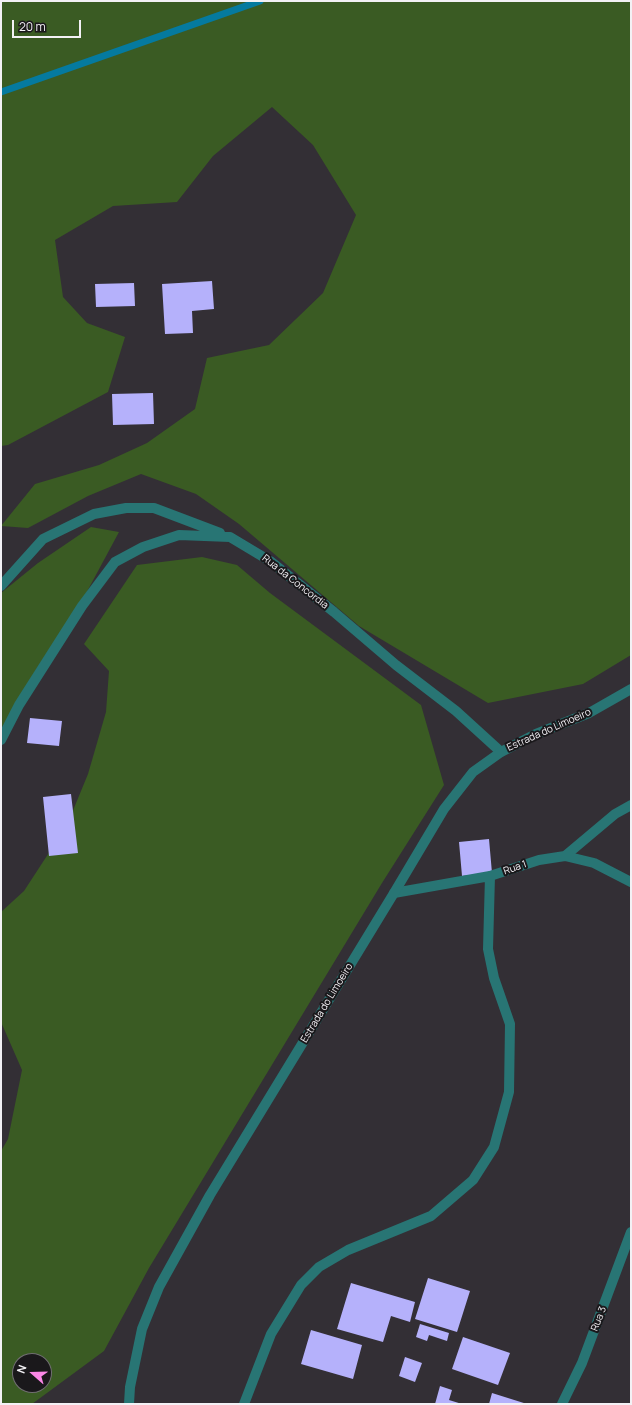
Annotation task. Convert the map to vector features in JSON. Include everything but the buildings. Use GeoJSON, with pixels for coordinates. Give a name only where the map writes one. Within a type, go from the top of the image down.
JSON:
{"type":"FeatureCollection","features":[{"type":"Feature","properties":{"kind":"street"},"geometry":{"type":"LineString","coordinates":[[1,586],[43,539],[94,514],[126,508],[154,508],[230,537]]}},
{"type":"Feature","properties":{"kind":"street","name":"Rua da Concordia"},"geometry":{"type":"LineString","coordinates":[[1,740],[19,705],[82,606],[115,562],[143,546],[179,534],[230,537],[270,561],[334,612],[396,665],[456,711],[501,752]]}},
{"type":"Feature","properties":{"kind":"street","name":"Estrada do Limoeiro"},"geometry":{"type":"LineString","coordinates":[[129,1404],[130,1387],[142,1329],[159,1287],[210,1195],[444,809],[473,772],[501,752],[536,734],[589,713],[631,689]]}},
{"type":"Feature","properties":{"kind":"street"},"geometry":{"type":"LineString","coordinates":[[565,856],[615,814],[631,805]]}},
{"type":"Feature","properties":{"kind":"street","name":"Rua 1"},"geometry":{"type":"LineString","coordinates":[[394,893],[490,876],[539,860],[565,856],[594,863],[631,882]]}},
{"type":"Feature","properties":{"kind":"street"},"geometry":{"type":"LineString","coordinates":[[244,1404],[271,1334],[301,1285],[319,1267],[348,1250],[431,1216],[473,1180],[494,1147],[509,1092],[510,1024],[494,978],[488,949],[490,876]]}},
{"type":"Feature","properties":{"kind":"street","name":"Rua 3"},"geometry":{"type":"LineString","coordinates":[[562,1404],[582,1363],[631,1232]]}},
{"type":"Feature","properties":{"kind":"green space"},"geometry":{"type":"Polygon","coordinates":[[[1,1],[631,1],[631,655],[583,684],[488,703],[359,626],[239,524],[196,494],[141,474],[88,496],[28,528],[1,526],[35,484],[99,465],[147,443],[195,409],[207,358],[269,345],[323,293],[356,215],[313,145],[272,107],[213,156],[177,202],[113,206],[55,240],[63,297],[87,323],[125,337],[108,392],[8,445],[1,446],[1,1]]]}},
{"type":"Feature","properties":{"kind":"green space"},"geometry":{"type":"Polygon","coordinates":[[[91,527],[119,532],[83,599],[37,668],[1,729],[1,593],[38,563],[91,527]]]}},
{"type":"Feature","properties":{"kind":"green space"},"geometry":{"type":"Polygon","coordinates":[[[202,557],[237,565],[270,593],[421,705],[444,785],[382,883],[149,1268],[104,1351],[52,1389],[52,1353],[12,1353],[12,1393],[47,1393],[32,1404],[1,1404],[1,1151],[8,1139],[22,1070],[1,1022],[1,912],[24,891],[67,825],[88,774],[106,712],[109,671],[84,644],[137,565],[202,557]]]}},
{"type":"Feature","properties":{"kind":"waterway"},"geometry":{"type":"LineString","coordinates":[[1,92],[260,1]]}}]}
